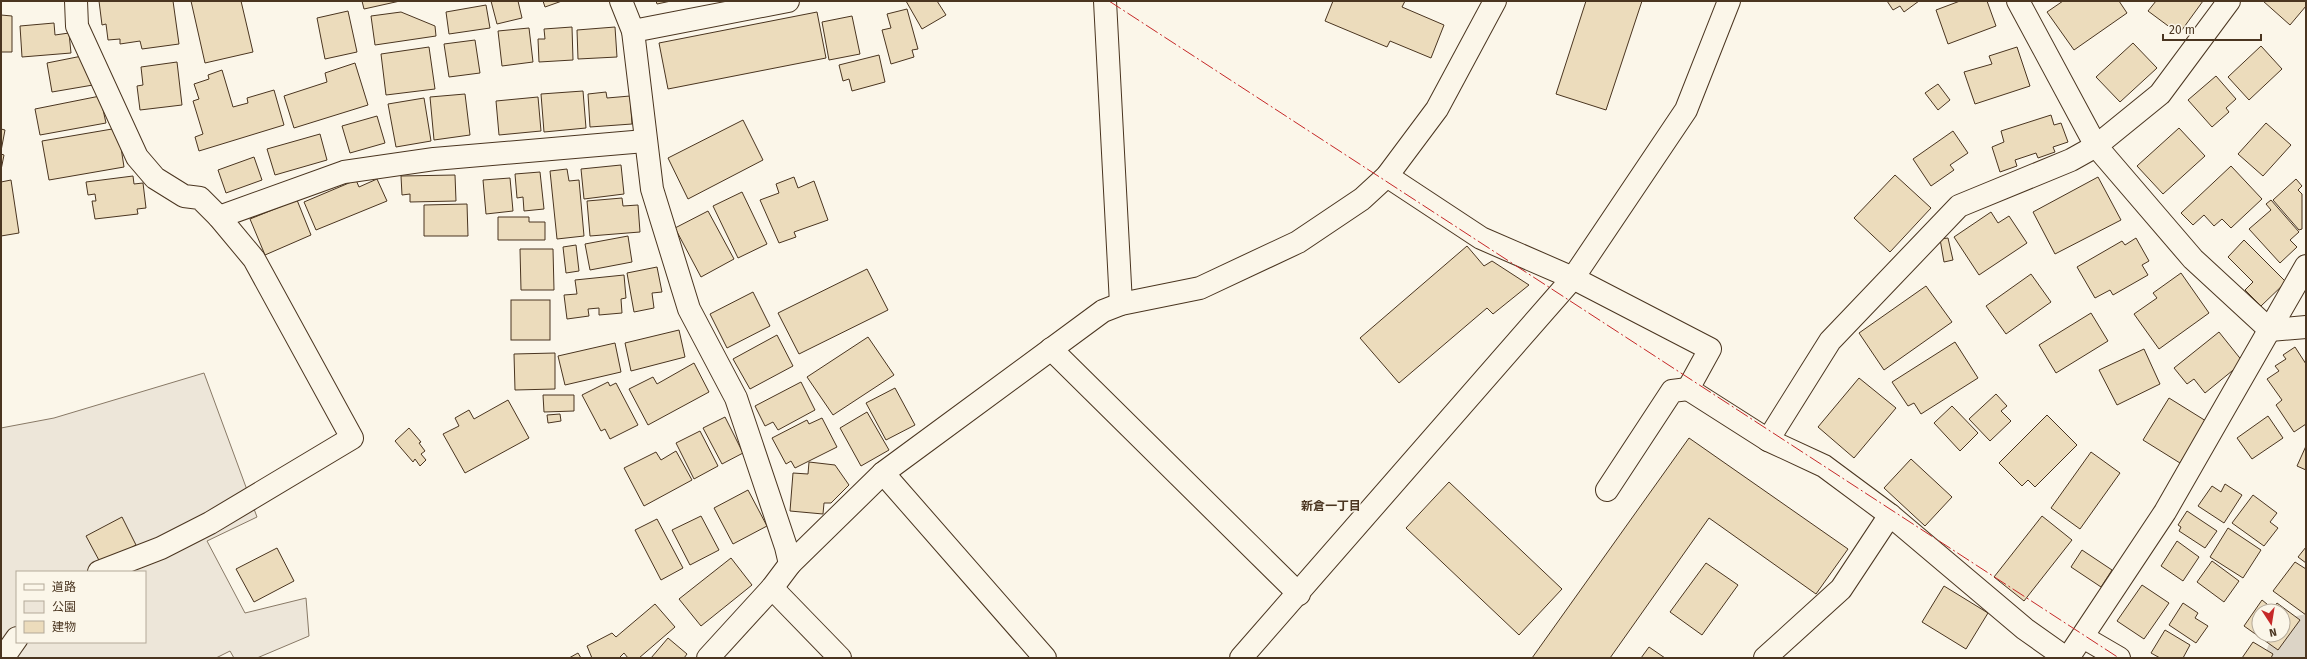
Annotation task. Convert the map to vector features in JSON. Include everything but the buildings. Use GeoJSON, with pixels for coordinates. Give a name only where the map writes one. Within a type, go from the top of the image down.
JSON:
{"type":"FeatureCollection","features":[{"type":"Feature","properties":{"kind":"street"},"geometry":{"type":"LineString","coordinates":[[76,1],[77,26],[137,157],[155,178],[184,196],[200,198],[219,217],[254,259],[352,438],[210,523],[162,548],[102,571]]}},
{"type":"Feature","properties":{"kind":"street"},"geometry":{"type":"LineString","coordinates":[[621,1],[633,30],[645,141],[652,189],[689,309],[736,398],[786,547],[790,564]]}},
{"type":"Feature","properties":{"kind":"street"},"geometry":{"type":"LineString","coordinates":[[633,30],[788,1]]}},
{"type":"Feature","properties":{"kind":"street"},"geometry":{"type":"LineString","coordinates":[[1105,1],[1121,304]]}},
{"type":"Feature","properties":{"kind":"street"},"geometry":{"type":"LineString","coordinates":[[708,658],[772,588],[790,564],[883,474],[1103,311],[1121,304],[1200,288],[1298,242],[1362,198],[1387,176],[1437,109],[1495,1]]}},
{"type":"Feature","properties":{"kind":"street"},"geometry":{"type":"LineString","coordinates":[[1241,658],[1299,594],[1573,278],[1686,110],[1729,1]]}},
{"type":"Feature","properties":{"kind":"street"},"geometry":{"type":"LineString","coordinates":[[2018,1],[2096,146],[2193,259],[2270,330],[2306,326]]}},
{"type":"Feature","properties":{"kind":"street"},"geometry":{"type":"LineString","coordinates":[[1768,440],[1830,341],[1959,206],[2071,160],[2096,146],[2160,94],[2229,1]]}},
{"type":"Feature","properties":{"kind":"street"},"geometry":{"type":"LineString","coordinates":[[219,217],[344,172],[434,159],[645,141]]}},
{"type":"Feature","properties":{"kind":"street"},"geometry":{"type":"LineString","coordinates":[[1387,176],[1481,238],[1573,278],[1710,349],[1688,389]]}},
{"type":"Feature","properties":{"kind":"street"},"geometry":{"type":"LineString","coordinates":[[1607,490],[1672,391],[1688,389],[1768,440],[1824,466],[1890,515],[2025,629],[2067,658],[2083,637],[2165,512],[2306,266]]}},
{"type":"Feature","properties":{"kind":"street"},"geometry":{"type":"LineString","coordinates":[[1051,349],[1299,594]]}},
{"type":"Feature","properties":{"kind":"street"},"geometry":{"type":"LineString","coordinates":[[883,474],[1045,658]]}},
{"type":"Feature","properties":{"kind":"street"},"geometry":{"type":"LineString","coordinates":[[1765,658],[1840,588],[1890,515]]}},
{"type":"Feature","properties":{"kind":"street"},"geometry":{"type":"LineString","coordinates":[[772,588],[840,658]]}},
{"type":"Feature","properties":{"kind":"street"},"geometry":{"type":"LineString","coordinates":[[2083,637],[2119,658]]}},
{"type":"Feature","properties":{"kind":"street"},"geometry":{"type":"LineString","coordinates":[[3,658],[16,639]]}},
{"type":"Feature","properties":{"kind":"green space"},"geometry":{"type":"Polygon","coordinates":[[[204,373],[257,517],[207,541],[245,613],[306,598],[309,636],[257,658],[234,658],[230,651],[216,658],[1,658],[1,428],[54,418],[204,373]]]}},
{"type":"Feature","properties":{"kind":"waterway"},"geometry":{"type":"LineString","coordinates":[[2295,658],[2306,644]]}},
{"type":"Feature","properties":{"kind":"power"},"geometry":{"type":"LineString","coordinates":[[1109,1],[2119,658]]}},
{"type":"Feature","properties":{"kind":"district","name":"新倉一丁目"},"geometry":{"type":"Point","coordinates":[1331,506]}}]}
